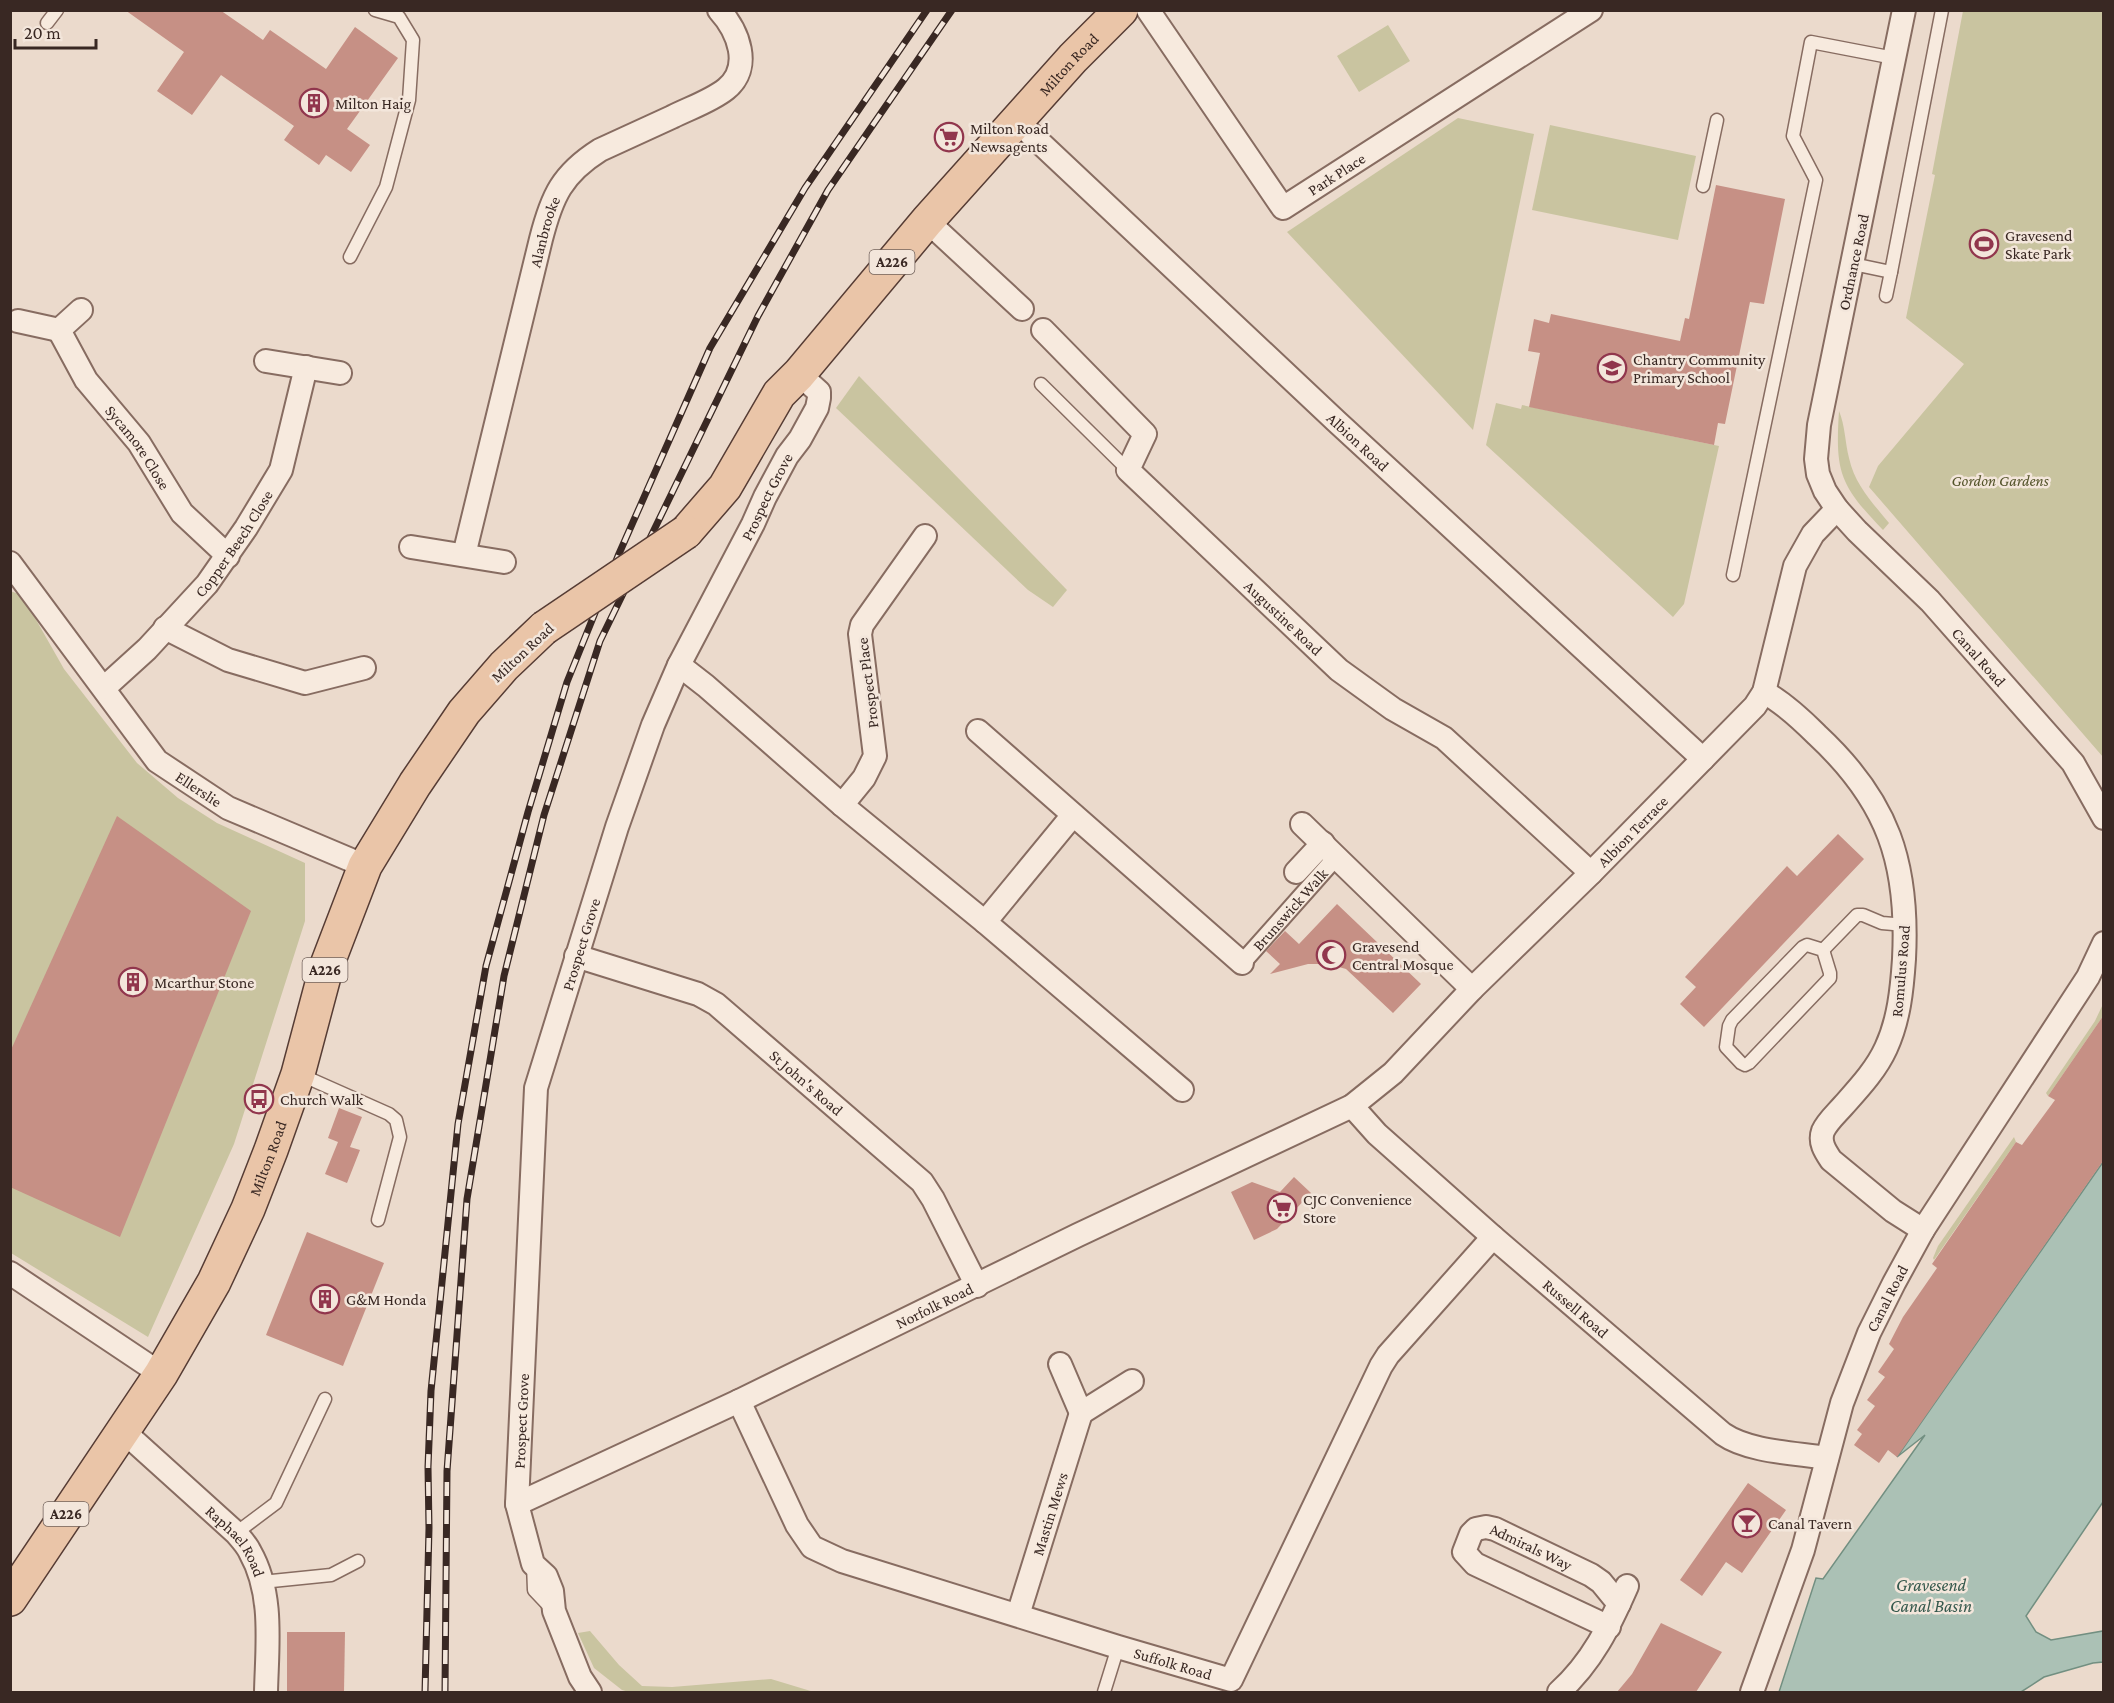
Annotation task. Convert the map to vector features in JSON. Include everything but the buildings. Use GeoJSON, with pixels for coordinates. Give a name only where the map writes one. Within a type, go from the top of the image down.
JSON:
{"type":"FeatureCollection","features":[{"type":"Feature","properties":{"kind":"main road","name":"Milton Road"},"geometry":{"type":"LineString","coordinates":[[122,1430],[161,1374],[214,1282],[248,1209],[298,1074],[327,965],[365,866],[415,783],[464,712],[504,666],[544,628],[686,532],[725,487],[779,394],[799,374],[927,221],[1073,58],[1121,10]]}},
{"type":"Feature","properties":{"kind":"main road","name":"A226"},"geometry":{"type":"LineString","coordinates":[[10,1599],[122,1430]]}},
{"type":"Feature","properties":{"kind":"street","name":"Alanbrooke"},"geometry":{"type":"LineString","coordinates":[[464,555],[543,231],[552,203],[564,180],[584,160],[600,150],[705,102],[729,86],[739,70],[741,52],[732,27],[718,10]]}},
{"type":"Feature","properties":{"kind":"street","name":"Park Place"},"geometry":{"type":"LineString","coordinates":[[1148,10],[1283,208],[1591,10]]}},
{"type":"Feature","properties":{"kind":"street","name":"Ordnance Road"},"geometry":{"type":"LineString","coordinates":[[1837,509],[1825,491],[1818,474],[1816,442],[1904,10]]}},
{"type":"Feature","properties":{"kind":"street","name":"Albion Road"},"geometry":{"type":"LineString","coordinates":[[1017,121],[1328,413],[1703,759]]}},
{"type":"Feature","properties":{"kind":"street"},"geometry":{"type":"LineString","coordinates":[[927,221],[1022,309]]}},
{"type":"Feature","properties":{"kind":"street"},"geometry":{"type":"LineString","coordinates":[[18,321],[59,330],[81,310]]}},
{"type":"Feature","properties":{"kind":"street","name":"Sycamore Close"},"geometry":{"type":"LineString","coordinates":[[59,330],[86,380],[139,443],[182,513],[228,556]]}},
{"type":"Feature","properties":{"kind":"street"},"geometry":{"type":"LineString","coordinates":[[1043,330],[1145,434],[1128,470]]}},
{"type":"Feature","properties":{"kind":"street"},"geometry":{"type":"LineString","coordinates":[[266,361],[340,373]]}},
{"type":"Feature","properties":{"kind":"street","name":"Copper Beech Close"},"geometry":{"type":"LineString","coordinates":[[104,688],[147,649],[207,584],[228,556],[281,470],[306,367]]}},
{"type":"Feature","properties":{"kind":"street","name":"Prospect Grove"},"geometry":{"type":"LineString","coordinates":[[590,1692],[580,1677],[554,1611],[552,1591],[546,1576],[533,1564],[517,1504],[535,1095],[576,956],[631,785],[679,665],[782,466],[817,408],[819,392],[799,374]]}},
{"type":"Feature","properties":{"kind":"street","name":"Augustine Road"},"geometry":{"type":"LineString","coordinates":[[1128,470],[1340,670],[1392,709],[1444,738],[1592,873]]}},
{"type":"Feature","properties":{"kind":"street","name":"Albion Terrace"},"geometry":{"type":"LineString","coordinates":[[1352,1106],[1393,1073],[1472,989],[1592,873],[1755,706],[1764,692],[1794,566],[1813,534],[1837,509]]}},
{"type":"Feature","properties":{"kind":"street","name":"Canal Road"},"geometry":{"type":"LineString","coordinates":[[1837,509],[1930,601],[2073,763],[2103,818]]}},
{"type":"Feature","properties":{"kind":"street","name":"Prospect Place"},"geometry":{"type":"LineString","coordinates":[[842,805],[864,778],[874,756],[860,634],[862,625],[925,536]]}},
{"type":"Feature","properties":{"kind":"street"},"geometry":{"type":"LineString","coordinates":[[411,547],[504,562]]}},
{"type":"Feature","properties":{"kind":"street","name":"Ellerslie"},"geometry":{"type":"LineString","coordinates":[[10,563],[157,761],[228,808],[365,866]]}},
{"type":"Feature","properties":{"kind":"street"},"geometry":{"type":"LineString","coordinates":[[165,628],[228,660],[305,683],[364,668]]}},
{"type":"Feature","properties":{"kind":"street"},"geometry":{"type":"LineString","coordinates":[[679,665],[1182,1090]]}},
{"type":"Feature","properties":{"kind":"street","name":"Romulus Road"},"geometry":{"type":"LineString","coordinates":[[1764,692],[1779,701],[1835,752],[1864,788],[1889,833],[1896,854],[1902,884],[1905,925],[1897,1017],[1881,1058],[1828,1123],[1821,1140],[1831,1160],[1893,1211],[1923,1230]]}},
{"type":"Feature","properties":{"kind":"street"},"geometry":{"type":"LineString","coordinates":[[978,730],[1242,963]]}},
{"type":"Feature","properties":{"kind":"street"},"geometry":{"type":"LineString","coordinates":[[985,922],[1073,816]]}},
{"type":"Feature","properties":{"kind":"street","name":"Brunswick Walk"},"geometry":{"type":"LineString","coordinates":[[1302,824],[1472,989]]}},
{"type":"Feature","properties":{"kind":"street"},"geometry":{"type":"LineString","coordinates":[[1296,872],[1330,850]]}},
{"type":"Feature","properties":{"kind":"street","name":"Brunswick Walk"},"geometry":{"type":"LineString","coordinates":[[1242,963],[1330,850]]}},
{"type":"Feature","properties":{"kind":"street","name":"Canal Road"},"geometry":{"type":"LineString","coordinates":[[1752,1692],[1803,1550],[1842,1403],[1869,1332],[1923,1230],[2088,977],[2103,943]]}},
{"type":"Feature","properties":{"kind":"street","name":"St John's Road"},"geometry":{"type":"LineString","coordinates":[[576,956],[698,994],[716,1004],[922,1182],[977,1286]]}},
{"type":"Feature","properties":{"kind":"street","name":"Norfolk Road"},"geometry":{"type":"LineString","coordinates":[[517,1504],[739,1401],[1077,1235],[1352,1106]]}},
{"type":"Feature","properties":{"kind":"street","name":"Russell Road"},"geometry":{"type":"LineString","coordinates":[[1352,1106],[1377,1134],[1493,1237],[1729,1438],[1753,1446],[1827,1458]]}},
{"type":"Feature","properties":{"kind":"street","name":"Suffolk Road"},"geometry":{"type":"LineString","coordinates":[[739,1401],[797,1525],[812,1547],[842,1561],[1231,1680],[1381,1366],[1388,1355],[1493,1237]]}},
{"type":"Feature","properties":{"kind":"street"},"geometry":{"type":"LineString","coordinates":[[10,1273],[161,1374]]}},
{"type":"Feature","properties":{"kind":"street"},"geometry":{"type":"LineString","coordinates":[[1060,1364],[1081,1413],[1132,1382]]}},
{"type":"Feature","properties":{"kind":"street","name":"Mastin Mews"},"geometry":{"type":"LineString","coordinates":[[1018,1614],[1081,1413]]}},
{"type":"Feature","properties":{"kind":"street","name":"Raphael Road"},"geometry":{"type":"LineString","coordinates":[[122,1430],[236,1533],[250,1551],[262,1582],[268,1624],[266,1692]]}},
{"type":"Feature","properties":{"kind":"street","name":"Admirals Way"},"geometry":{"type":"LineString","coordinates":[[1559,1692],[1572,1681],[1592,1656],[1609,1627],[1623,1595],[1591,1575],[1495,1529],[1486,1527],[1476,1529],[1464,1552],[1475,1564],[1609,1627]]}},
{"type":"Feature","properties":{"kind":"lane"},"geometry":{"type":"LineString","coordinates":[[48,23],[57,10]]}},
{"type":"Feature","properties":{"kind":"lane"},"geometry":{"type":"LineString","coordinates":[[350,257],[386,187],[408,100],[413,40],[399,17],[375,10]]}},
{"type":"Feature","properties":{"kind":"lane"},"geometry":{"type":"LineString","coordinates":[[1886,296],[1942,10]]}},
{"type":"Feature","properties":{"kind":"lane"},"geometry":{"type":"LineString","coordinates":[[1733,575],[1815,180],[1793,136],[1811,42],[1894,58]]}},
{"type":"Feature","properties":{"kind":"lane"},"geometry":{"type":"LineString","coordinates":[[1703,186],[1717,120]]}},
{"type":"Feature","properties":{"kind":"lane"},"geometry":{"type":"LineString","coordinates":[[1853,264],[1890,272]]}},
{"type":"Feature","properties":{"kind":"lane"},"geometry":{"type":"LineString","coordinates":[[1041,384],[1128,470]]}},
{"type":"Feature","properties":{"kind":"lane"},"geometry":{"type":"LineString","coordinates":[[1823,950],[1857,915],[1863,915],[1882,923],[1905,925]]}},
{"type":"Feature","properties":{"kind":"lane"},"geometry":{"type":"LineString","coordinates":[[1807,945],[1823,950],[1830,973],[1827,981],[1749,1063],[1745,1065],[1741,1063],[1726,1047],[1732,1020],[1803,947],[1807,945]]}},
{"type":"Feature","properties":{"kind":"lane"},"geometry":{"type":"LineString","coordinates":[[298,1074],[379,1109],[396,1120],[400,1137],[378,1220]]}},
{"type":"Feature","properties":{"kind":"lane"},"geometry":{"type":"LineString","coordinates":[[236,1533],[276,1503],[325,1399]]}},
{"type":"Feature","properties":{"kind":"lane"},"geometry":{"type":"LineString","coordinates":[[262,1582],[331,1575],[358,1561]]}},
{"type":"Feature","properties":{"kind":"lane"},"geometry":{"type":"LineString","coordinates":[[1104,1692],[1118,1647]]}},
{"type":"Feature","properties":{"kind":"green space","name":"Gordon Gardens"},"geometry":{"type":"Polygon","coordinates":[[[1963,11],[2103,11],[2103,757],[1869,487],[1878,466],[1964,364],[1906,318],[1935,175],[1932,174],[1963,11]]]}},
{"type":"Feature","properties":{"kind":"green space"},"geometry":{"type":"Polygon","coordinates":[[[1388,25],[1410,61],[1359,92],[1337,56],[1388,25]]]}},
{"type":"Feature","properties":{"kind":"green space"},"geometry":{"type":"Polygon","coordinates":[[[1458,118],[1534,134],[1473,430],[1287,232],[1458,118]]]}},
{"type":"Feature","properties":{"kind":"green space"},"geometry":{"type":"Polygon","coordinates":[[[1550,125],[1696,156],[1678,240],[1532,210],[1550,125]]]}},
{"type":"Feature","properties":{"kind":"green space"},"geometry":{"type":"Polygon","coordinates":[[[859,376],[1067,590],[1053,607],[1028,590],[836,408],[859,376]]]}},
{"type":"Feature","properties":{"kind":"green space"},"geometry":{"type":"Polygon","coordinates":[[[1496,403],[1521,409],[1522,405],[1719,446],[1684,604],[1673,617],[1486,445],[1496,403]]]}},
{"type":"Feature","properties":{"kind":"green space"},"geometry":{"type":"Polygon","coordinates":[[[1839,411],[1855,477],[1889,523],[1883,530],[1857,501],[1843,477],[1838,449],[1839,411]]]}},
{"type":"Feature","properties":{"kind":"green space"},"geometry":{"type":"Polygon","coordinates":[[[10,591],[22,595],[64,669],[137,763],[178,798],[217,823],[305,863],[305,921],[234,1144],[148,1337],[11,1253],[10,591]]]}},
{"type":"Feature","properties":{"kind":"green space"},"geometry":{"type":"Polygon","coordinates":[[[2103,1004],[2103,1016],[2048,1096],[2046,1093],[2095,1021],[2103,1004]]]}},
{"type":"Feature","properties":{"kind":"green space"},"geometry":{"type":"Polygon","coordinates":[[[2014,1137],[2016,1142],[1934,1260],[1938,1246],[2014,1137]]]}},
{"type":"Feature","properties":{"kind":"green space"},"geometry":{"type":"Polygon","coordinates":[[[590,1631],[619,1665],[642,1686],[672,1687],[771,1679],[814,1692],[629,1692],[622,1690],[594,1668],[578,1633],[590,1631]]]}},
{"type":"Feature","properties":{"kind":"water","name":"Gravesend Canal Basin"},"geometry":{"type":"Polygon","coordinates":[[[2103,1162],[2103,1502],[2026,1616],[2036,1632],[2051,1640],[2103,1631],[2103,1662],[2044,1677],[2021,1692],[1779,1692],[1816,1578],[1823,1579],[1925,1435],[1897,1457],[2103,1162]]]}},
{"type":"Feature","properties":{"kind":"railway"},"geometry":{"type":"LineString","coordinates":[[425,1692],[431,1391],[458,1124],[486,966],[528,812],[567,682],[618,556],[710,348],[805,188],[927,10]]}},
{"type":"Feature","properties":{"kind":"railway"},"geometry":{"type":"LineString","coordinates":[[445,1692],[447,1471],[467,1199],[504,976],[544,815],[600,641],[758,316],[828,190],[952,10]]}},
{"type":"Feature","properties":{"kind":"place","name":"Milton Haig"},"geometry":{"type":"Point","coordinates":[314,103]}},
{"type":"Feature","properties":{"kind":"place","name":"Milton Road Newsagents"},"geometry":{"type":"Point","coordinates":[949,137]}},
{"type":"Feature","properties":{"kind":"place","name":"Gravesend Skate Park"},"geometry":{"type":"Point","coordinates":[1984,244]}},
{"type":"Feature","properties":{"kind":"place","name":"Chantry Community Primary School"},"geometry":{"type":"Point","coordinates":[1612,368]}},
{"type":"Feature","properties":{"kind":"place","name":"Gravesend Central Mosque"},"geometry":{"type":"Point","coordinates":[1331,955]}},
{"type":"Feature","properties":{"kind":"place","name":"Mcarthur Stone"},"geometry":{"type":"Point","coordinates":[133,982]}},
{"type":"Feature","properties":{"kind":"place","name":"Church Walk"},"geometry":{"type":"Point","coordinates":[259,1099]}},
{"type":"Feature","properties":{"kind":"place","name":"CJC Convenience Store"},"geometry":{"type":"Point","coordinates":[1282,1208]}},
{"type":"Feature","properties":{"kind":"place","name":"G&M Honda"},"geometry":{"type":"Point","coordinates":[325,1299]}},
{"type":"Feature","properties":{"kind":"place","name":"Canal Tavern"},"geometry":{"type":"Point","coordinates":[1747,1523]}}]}
